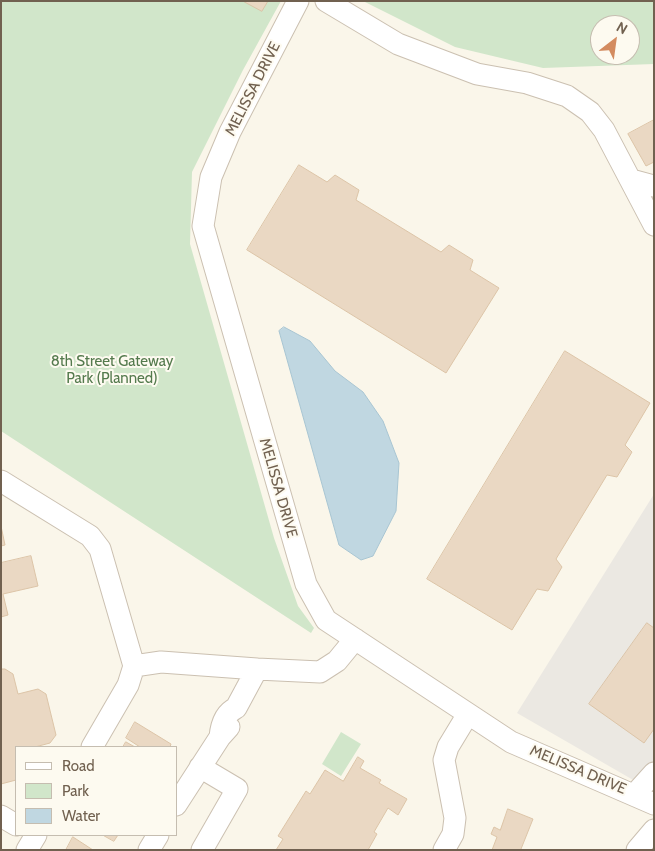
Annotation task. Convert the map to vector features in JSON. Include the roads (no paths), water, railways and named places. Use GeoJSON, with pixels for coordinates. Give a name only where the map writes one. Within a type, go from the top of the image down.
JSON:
{"type":"FeatureCollection","features":[{"type":"Feature","properties":{"kind":"street","name":"MELISSA DRIVE"},"geometry":{"type":"LineString","coordinates":[[298,1],[230,132],[212,177],[203,226],[306,584],[326,620],[511,742],[644,799]]}},
{"type":"Feature","properties":{"kind":"street"},"geometry":{"type":"LineString","coordinates":[[326,1],[398,44],[477,74],[527,84],[567,96],[590,112],[604,130],[654,225]]}},
{"type":"Feature","properties":{"kind":"street"},"geometry":{"type":"LineString","coordinates":[[631,180],[654,186]]}},
{"type":"Feature","properties":{"kind":"street"},"geometry":{"type":"LineString","coordinates":[[1,481],[90,536],[100,549],[134,666],[128,685],[93,746]]}},
{"type":"Feature","properties":{"kind":"street"},"geometry":{"type":"LineString","coordinates":[[134,666],[161,662],[320,672],[337,660],[355,639]]}},
{"type":"Feature","properties":{"kind":"street"},"geometry":{"type":"LineString","coordinates":[[178,802],[220,737],[221,727],[230,711],[236,708],[257,669]]}},
{"type":"Feature","properties":{"kind":"street"},"geometry":{"type":"LineString","coordinates":[[444,850],[453,834],[455,818],[444,760],[448,747],[468,714]]}},
{"type":"Feature","properties":{"kind":"street"},"geometry":{"type":"LineString","coordinates":[[200,767],[237,789],[202,850]]}},
{"type":"Feature","properties":{"kind":"street"},"geometry":{"type":"LineString","coordinates":[[644,799],[654,773]]}},
{"type":"Feature","properties":{"kind":"street"},"geometry":{"type":"LineString","coordinates":[[1,816],[15,824]]}},
{"type":"Feature","properties":{"kind":"street"},"geometry":{"type":"LineString","coordinates":[[637,850],[654,830]]}},
{"type":"Feature","properties":{"kind":"street"},"geometry":{"type":"LineString","coordinates":[[149,850],[157,836]]}},
{"type":"Feature","properties":{"kind":"water"},"geometry":{"type":"Polygon","coordinates":[[[284,327],[310,341],[335,371],[363,392],[383,421],[399,463],[396,511],[373,556],[361,560],[339,545],[279,331],[284,327]]]}},
{"type":"Feature","properties":{"kind":"park label","name":"8th Street Gateway Park (Planned)"},"geometry":{"type":"Point","coordinates":[112,370]}}]}
